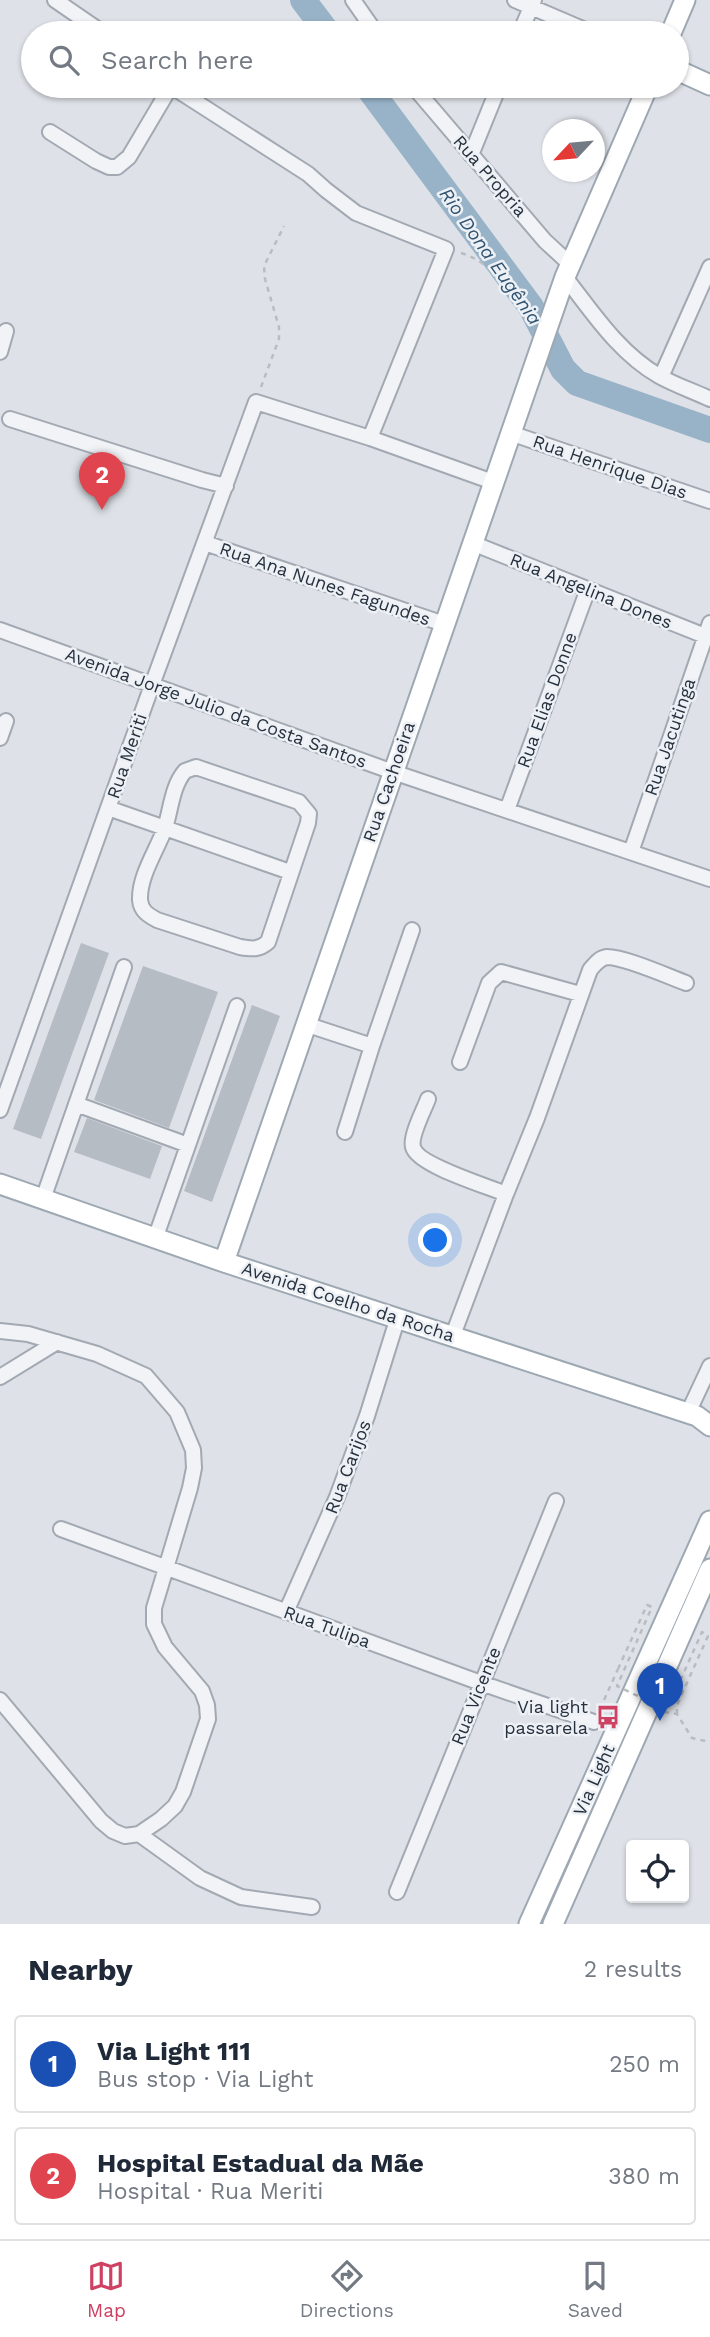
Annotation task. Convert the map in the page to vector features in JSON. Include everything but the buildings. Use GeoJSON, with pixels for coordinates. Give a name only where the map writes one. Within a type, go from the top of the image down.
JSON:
{"type":"FeatureCollection","features":[{"type":"Feature","properties":{"kind":"main road"},"geometry":{"type":"LineString","coordinates":[[676,21],[685,0]]}},
{"type":"Feature","properties":{"kind":"main road"},"geometry":{"type":"LineString","coordinates":[[689,75],[710,85]]}},
{"type":"Feature","properties":{"kind":"main road","name":"Rua Cachoeira"},"geometry":{"type":"LineString","coordinates":[[224,1262],[567,271],[643,98]]}},
{"type":"Feature","properties":{"kind":"main road","name":"Avenida Coelho da Rocha"},"geometry":{"type":"LineString","coordinates":[[0,1184],[224,1262],[701,1417]]}},
{"type":"Feature","properties":{"kind":"main road","name":"Via Light"},"geometry":{"type":"LineString","coordinates":[[529,1924],[710,1521]]}},
{"type":"Feature","properties":{"kind":"main road","name":"Via Light"},"geometry":{"type":"LineString","coordinates":[[553,1924],[710,1569]]}},
{"type":"Feature","properties":{"kind":"street"},"geometry":{"type":"LineString","coordinates":[[55,0],[86,21]]}},
{"type":"Feature","properties":{"kind":"street"},"geometry":{"type":"LineString","coordinates":[[353,0],[368,21]]}},
{"type":"Feature","properties":{"kind":"street"},"geometry":{"type":"LineString","coordinates":[[515,0],[533,4],[568,21]]}},
{"type":"Feature","properties":{"kind":"street"},"geometry":{"type":"LineString","coordinates":[[525,21],[533,4]]}},
{"type":"Feature","properties":{"kind":"street"},"geometry":{"type":"LineString","coordinates":[[50,131],[96,161],[109,167],[117,167],[129,157],[164,98]]}},
{"type":"Feature","properties":{"kind":"street"},"geometry":{"type":"LineString","coordinates":[[190,98],[308,174],[356,212],[446,248],[370,438]]}},
{"type":"Feature","properties":{"kind":"street","name":"Rua Propria"},"geometry":{"type":"LineString","coordinates":[[423,98],[545,241],[614,339],[634,359],[661,377],[710,398]]}},
{"type":"Feature","properties":{"kind":"street"},"geometry":{"type":"LineString","coordinates":[[471,155],[494,98]]}},
{"type":"Feature","properties":{"kind":"street"},"geometry":{"type":"LineString","coordinates":[[661,377],[710,267]]}},
{"type":"Feature","properties":{"kind":"street"},"geometry":{"type":"LineString","coordinates":[[0,352],[6,331]]}},
{"type":"Feature","properties":{"kind":"street"},"geometry":{"type":"LineString","coordinates":[[256,402],[370,438],[493,482]]}},
{"type":"Feature","properties":{"kind":"street","name":"Rua Meriti"},"geometry":{"type":"LineString","coordinates":[[0,1110],[256,402]]}},
{"type":"Feature","properties":{"kind":"street"},"geometry":{"type":"LineString","coordinates":[[10,419],[226,486]]}},
{"type":"Feature","properties":{"kind":"street","name":"Rua Henrique Dias"},"geometry":{"type":"LineString","coordinates":[[510,433],[710,501]]}},
{"type":"Feature","properties":{"kind":"street","name":"Rua Angelina Dones"},"geometry":{"type":"LineString","coordinates":[[472,543],[588,589],[708,632]]}},
{"type":"Feature","properties":{"kind":"street","name":"Rua Ana Nunes Fagundes"},"geometry":{"type":"LineString","coordinates":[[205,544],[444,624]]}},
{"type":"Feature","properties":{"kind":"street","name":"Rua Elias Donne"},"geometry":{"type":"LineString","coordinates":[[507,810],[588,589]]}},
{"type":"Feature","properties":{"kind":"street","name":"Avenida Jorge Julio da Costa Santos"},"geometry":{"type":"LineString","coordinates":[[0,630],[393,772],[710,879]]}},
{"type":"Feature","properties":{"kind":"street","name":"Rua Jacutinga"},"geometry":{"type":"LineString","coordinates":[[631,852],[708,632]]}},
{"type":"Feature","properties":{"kind":"street"},"geometry":{"type":"LineString","coordinates":[[0,738],[6,720]]}},
{"type":"Feature","properties":{"kind":"street"},"geometry":{"type":"LineString","coordinates":[[196,767],[237,779],[299,802],[309,814],[308,823],[290,872],[268,942],[253,949],[156,920],[141,907],[140,898],[146,874],[180,776],[190,768],[196,767]]}},
{"type":"Feature","properties":{"kind":"street"},"geometry":{"type":"LineString","coordinates":[[108,808],[290,872]]}},
{"type":"Feature","properties":{"kind":"street"},"geometry":{"type":"LineString","coordinates":[[345,1132],[412,930]]}},
{"type":"Feature","properties":{"kind":"street"},"geometry":{"type":"LineString","coordinates":[[453,1335],[537,1118],[590,970],[598,960],[607,957],[686,983]]}},
{"type":"Feature","properties":{"kind":"street"},"geometry":{"type":"LineString","coordinates":[[43,1199],[124,967]]}},
{"type":"Feature","properties":{"kind":"street"},"geometry":{"type":"LineString","coordinates":[[460,1062],[489,983],[501,972],[580,994]]}},
{"type":"Feature","properties":{"kind":"street"},"geometry":{"type":"LineString","coordinates":[[155,1239],[237,1006]]}},
{"type":"Feature","properties":{"kind":"street"},"geometry":{"type":"LineString","coordinates":[[305,1024],[372,1046]]}},
{"type":"Feature","properties":{"kind":"street"},"geometry":{"type":"LineString","coordinates":[[428,1099],[412,1138],[412,1147],[418,1156],[506,1194]]}},
{"type":"Feature","properties":{"kind":"street"},"geometry":{"type":"LineString","coordinates":[[76,1104],[188,1145]]}},
{"type":"Feature","properties":{"kind":"street","name":"Rua Carijos"},"geometry":{"type":"LineString","coordinates":[[286,1612],[337,1497],[368,1416],[398,1317]]}},
{"type":"Feature","properties":{"kind":"street"},"geometry":{"type":"LineString","coordinates":[[0,1331],[28,1334],[97,1354],[146,1376],[177,1412],[193,1450],[194,1468],[154,1608],[154,1624],[165,1647],[202,1691],[208,1705],[208,1719],[183,1792],[175,1806],[149,1829],[125,1836],[113,1831],[101,1821],[0,1700]]}},
{"type":"Feature","properties":{"kind":"street"},"geometry":{"type":"LineString","coordinates":[[0,1377],[57,1342]]}},
{"type":"Feature","properties":{"kind":"street"},"geometry":{"type":"LineString","coordinates":[[701,1417],[710,1366]]}},
{"type":"Feature","properties":{"kind":"street","name":"Rua Vicente"},"geometry":{"type":"LineString","coordinates":[[397,1892],[556,1501]]}},
{"type":"Feature","properties":{"kind":"street","name":"Rua Tulipa"},"geometry":{"type":"LineString","coordinates":[[61,1528],[594,1722]]}},
{"type":"Feature","properties":{"kind":"street"},"geometry":{"type":"LineString","coordinates":[[139,1834],[200,1878],[241,1897],[312,1907]]}},
{"type":"Feature","properties":{"kind":"path"},"geometry":{"type":"LineString","coordinates":[[256,402],[279,339],[279,327],[266,286],[264,266],[284,226]]}},
{"type":"Feature","properties":{"kind":"path"},"geometry":{"type":"LineString","coordinates":[[446,248],[469,255],[494,272],[542,342]]}},
{"type":"Feature","properties":{"kind":"path"},"geometry":{"type":"LineString","coordinates":[[594,1722],[647,1605],[652,1607],[617,1686],[667,1710],[702,1632],[708,1636],[677,1705],[677,1714],[692,1738],[710,1742]]}},
{"type":"Feature","properties":{"kind":"path"},"geometry":{"type":"LineString","coordinates":[[649,1709],[677,1714]]}},
{"type":"Feature","properties":{"kind":"waterway","name":"Rio Dona Eugênia"},"geometry":{"type":"LineString","coordinates":[[303,0],[319,21]]}},
{"type":"Feature","properties":{"kind":"waterway","name":"Rio Dona Eugênia"},"geometry":{"type":"LineString","coordinates":[[376,98],[531,307],[563,369],[577,383],[710,430]]}},
{"type":"Feature","properties":{"kind":"place","name":"Hospital Estadual da Mãe"},"geometry":{"type":"Point","coordinates":[102,510]}},
{"type":"Feature","properties":{"kind":"place","name":"Via light passarela"},"geometry":{"type":"Point","coordinates":[608,1717]}},
{"type":"Feature","properties":{"kind":"place","name":"Via Light 111"},"geometry":{"type":"Point","coordinates":[660,1721]}}]}
